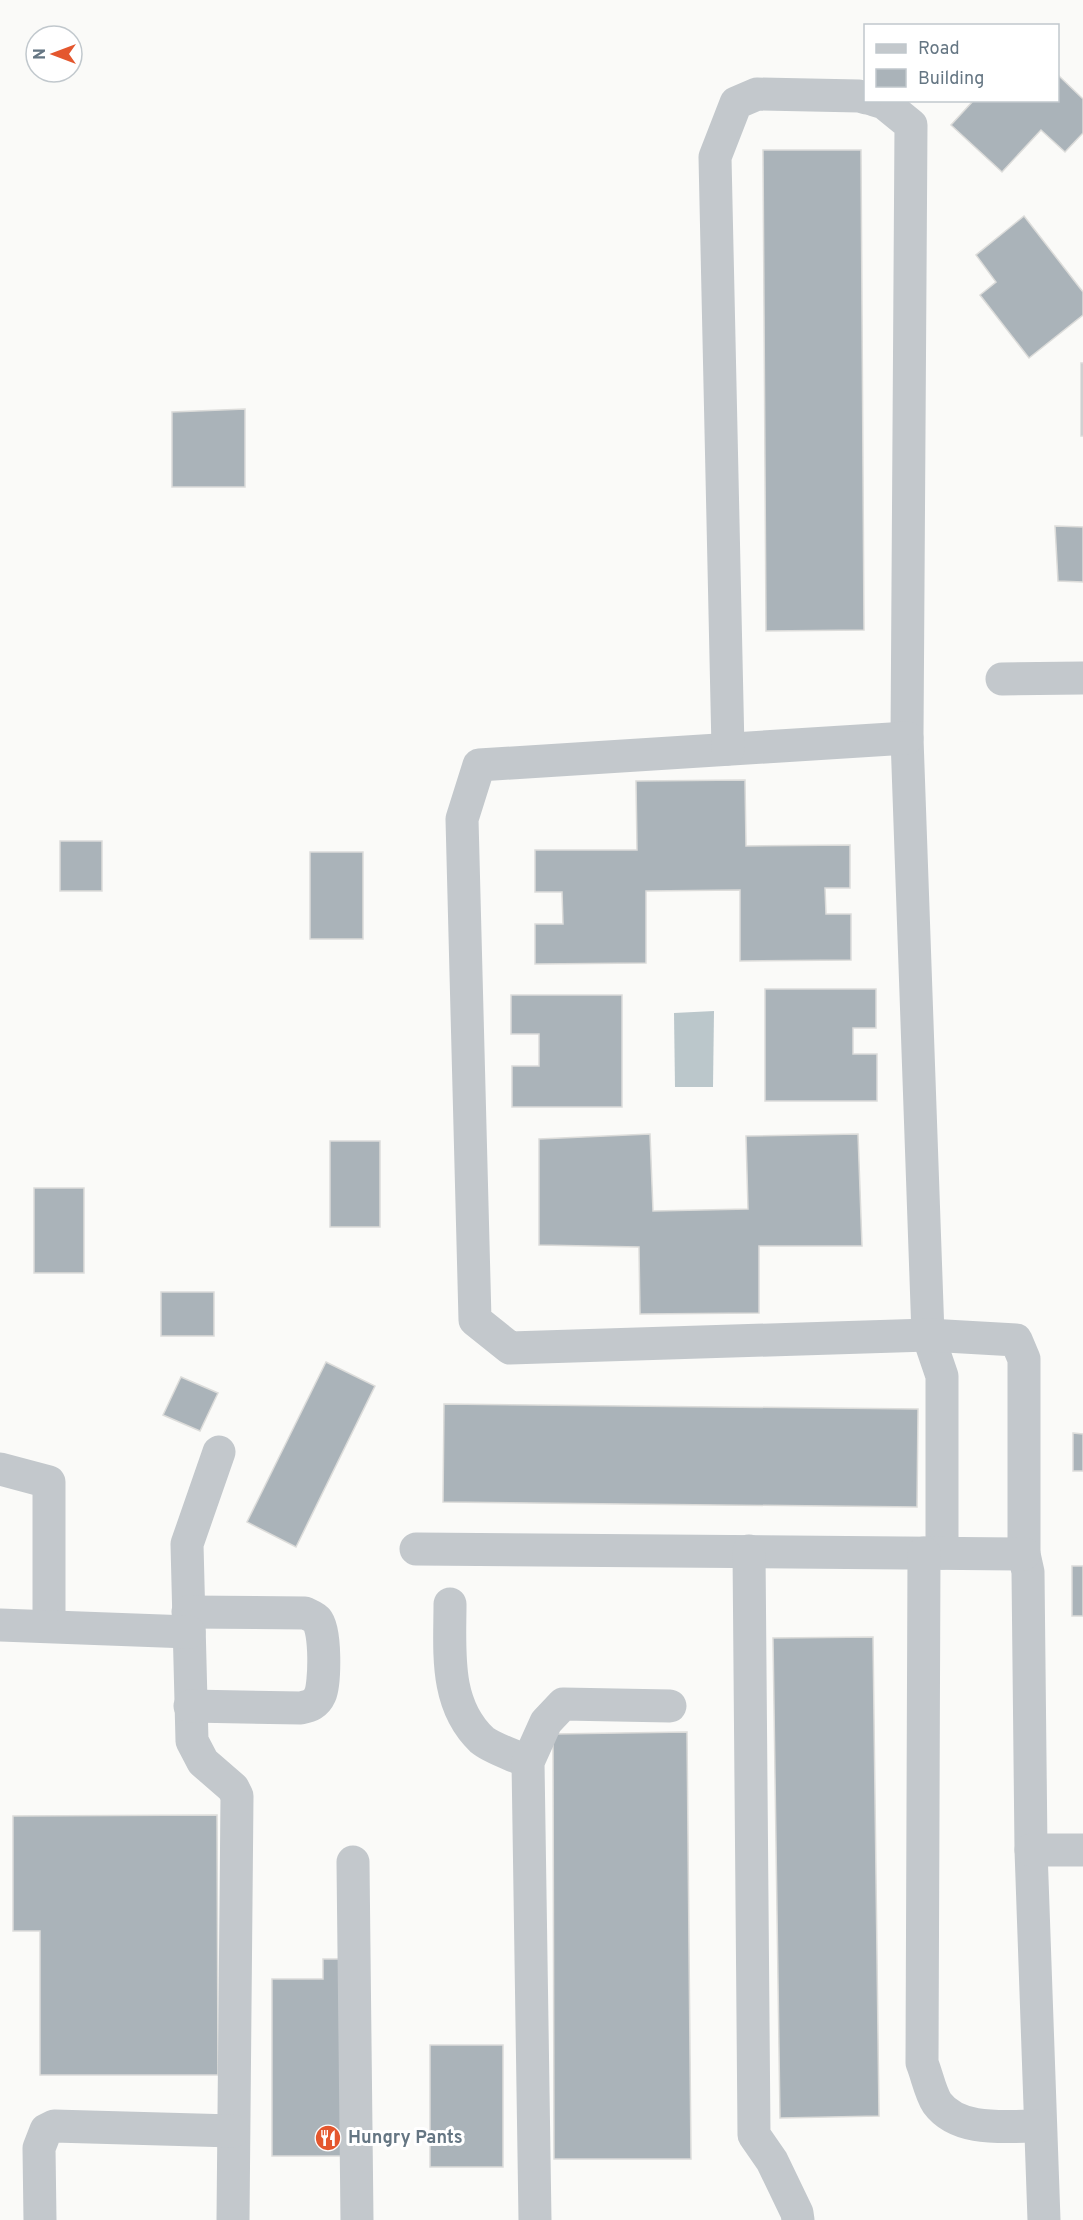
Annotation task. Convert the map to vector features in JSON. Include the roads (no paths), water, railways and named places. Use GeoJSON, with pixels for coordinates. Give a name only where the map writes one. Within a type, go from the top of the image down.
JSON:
{"type":"FeatureCollection","features":[{"type":"Feature","properties":{"kind":"street"},"geometry":{"type":"LineString","coordinates":[[728,749],[715,157],[736,104],[757,94],[864,97]]}},
{"type":"Feature","properties":{"kind":"street"},"geometry":{"type":"LineString","coordinates":[[879,102],[911,124],[907,738],[928,1335],[942,1376],[933,1552],[922,2063],[937,2103],[957,2120],[993,2126],[1040,2126]]}},
{"type":"Feature","properties":{"kind":"street"},"geometry":{"type":"LineString","coordinates":[[1002,679],[1083,679]]}},
{"type":"Feature","properties":{"kind":"street"},"geometry":{"type":"LineString","coordinates":[[907,738],[479,765],[462,819],[476,1320],[510,1348],[928,1335],[1016,1340],[1024,1359],[1024,1554],[1028,1572],[1031,1850],[1044,2220]]}},
{"type":"Feature","properties":{"kind":"street"},"geometry":{"type":"LineString","coordinates":[[219,1452],[187,1544],[188,1622],[192,1741],[203,1762],[233,1788],[237,1796],[233,2220]]}},
{"type":"Feature","properties":{"kind":"street"},"geometry":{"type":"LineString","coordinates":[[0,1469],[49,1482],[49,1625]]}},
{"type":"Feature","properties":{"kind":"street"},"geometry":{"type":"LineString","coordinates":[[416,1549],[1024,1554]]}},
{"type":"Feature","properties":{"kind":"street"},"geometry":{"type":"LineString","coordinates":[[749,1551],[754,2135],[772,2162],[797,2213],[798,2220]]}},
{"type":"Feature","properties":{"kind":"street"},"geometry":{"type":"LineString","coordinates":[[450,1604],[450,1673],[463,1715],[483,1741],[528,1762]]}},
{"type":"Feature","properties":{"kind":"street"},"geometry":{"type":"LineString","coordinates":[[0,1625],[188,1622],[305,1613],[317,1619],[321,1627],[324,1681],[319,1697],[312,1706],[301,1708],[190,1706]]}},
{"type":"Feature","properties":{"kind":"street"},"geometry":{"type":"LineString","coordinates":[[535,2220],[528,1762],[546,1722],[563,1704],[670,1706]]}},
{"type":"Feature","properties":{"kind":"street"},"geometry":{"type":"LineString","coordinates":[[1031,1850],[1083,1850]]}},
{"type":"Feature","properties":{"kind":"street"},"geometry":{"type":"LineString","coordinates":[[353,1862],[357,2220]]}},
{"type":"Feature","properties":{"kind":"street"},"geometry":{"type":"LineString","coordinates":[[40,2220],[39,2148],[46,2130],[54,2126],[233,2131]]}},
{"type":"Feature","properties":{"kind":"place","name":"Hungry Pants"},"geometry":{"type":"Point","coordinates":[328,2138]}}]}
